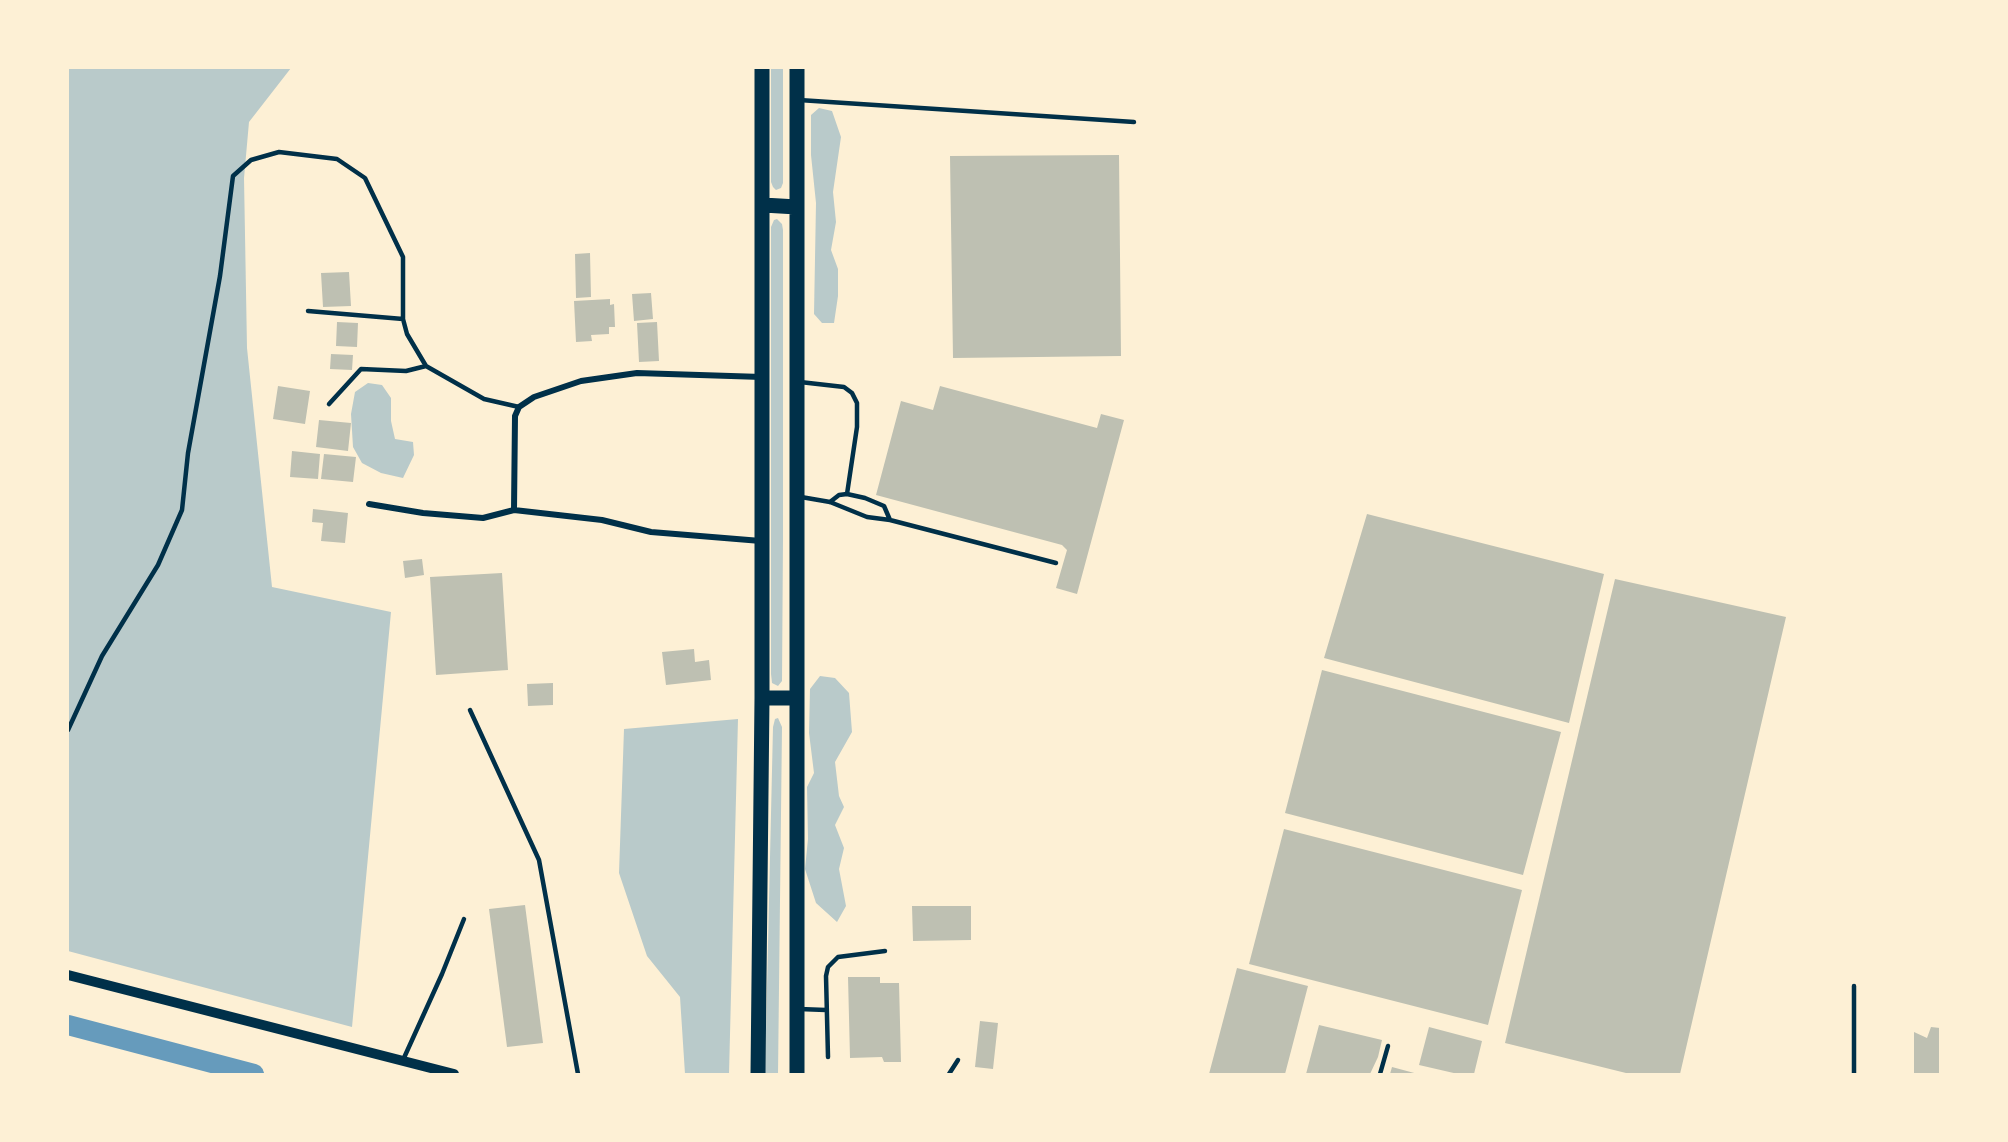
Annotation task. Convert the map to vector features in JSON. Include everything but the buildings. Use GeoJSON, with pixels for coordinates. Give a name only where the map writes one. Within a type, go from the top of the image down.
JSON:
{"type":"FeatureCollection","features":[{"type":"Feature","properties":{"kind":"main road"},"geometry":{"type":"LineString","coordinates":[[758,1074],[762,698],[762,68]]}},
{"type":"Feature","properties":{"kind":"main road"},"geometry":{"type":"LineString","coordinates":[[797,68],[797,1074]]}},
{"type":"Feature","properties":{"kind":"main road"},"geometry":{"type":"LineString","coordinates":[[763,205],[796,207]]}},
{"type":"Feature","properties":{"kind":"main road"},"geometry":{"type":"LineString","coordinates":[[762,698],[796,698]]}},
{"type":"Feature","properties":{"kind":"street"},"geometry":{"type":"LineString","coordinates":[[514,510],[515,416],[519,407],[534,397],[581,381],[637,373],[763,376]]}},
{"type":"Feature","properties":{"kind":"street"},"geometry":{"type":"LineString","coordinates":[[369,504],[423,513],[483,518],[514,510],[602,520],[651,532],[761,541]]}},
{"type":"Feature","properties":{"kind":"street"},"geometry":{"type":"LineString","coordinates":[[68,975],[454,1074]]}},
{"type":"Feature","properties":{"kind":"lane"},"geometry":{"type":"LineString","coordinates":[[797,99],[1134,122]]}},
{"type":"Feature","properties":{"kind":"lane"},"geometry":{"type":"LineString","coordinates":[[68,730],[102,656],[158,565],[182,510],[188,453],[220,276],[233,176],[251,160],[279,152],[337,159],[365,178],[404,257],[403,318],[407,334],[426,366],[484,399],[519,407]]}},
{"type":"Feature","properties":{"kind":"lane"},"geometry":{"type":"LineString","coordinates":[[308,311],[403,318]]}},
{"type":"Feature","properties":{"kind":"lane"},"geometry":{"type":"LineString","coordinates":[[329,404],[361,369],[406,371],[426,366]]}},
{"type":"Feature","properties":{"kind":"lane"},"geometry":{"type":"LineString","coordinates":[[796,381],[844,387],[852,393],[857,403],[857,427],[846,494]]}},
{"type":"Feature","properties":{"kind":"lane"},"geometry":{"type":"LineString","coordinates":[[830,502],[839,495],[846,494],[877,502],[884,506],[890,520]]}},
{"type":"Feature","properties":{"kind":"lane"},"geometry":{"type":"LineString","coordinates":[[796,497],[830,502],[867,517],[890,520],[1056,563]]}},
{"type":"Feature","properties":{"kind":"lane"},"geometry":{"type":"LineString","coordinates":[[470,710],[538,860],[578,1074]]}},
{"type":"Feature","properties":{"kind":"lane"},"geometry":{"type":"LineString","coordinates":[[402,1062],[464,919]]}},
{"type":"Feature","properties":{"kind":"lane"},"geometry":{"type":"LineString","coordinates":[[828,1057],[825,976],[828,967],[838,957],[885,951]]}},
{"type":"Feature","properties":{"kind":"lane"},"geometry":{"type":"LineString","coordinates":[[1854,986],[1854,1074]]}},
{"type":"Feature","properties":{"kind":"lane"},"geometry":{"type":"LineString","coordinates":[[796,1009],[826,1010]]}},
{"type":"Feature","properties":{"kind":"lane"},"geometry":{"type":"LineString","coordinates":[[1380,1074],[1388,1046]]}},
{"type":"Feature","properties":{"kind":"lane"},"geometry":{"type":"LineString","coordinates":[[949,1074],[958,1060]]}},
{"type":"Feature","properties":{"kind":"shaded area"},"geometry":{"type":"Polygon","coordinates":[[[68,68],[291,68],[249,122],[244,178],[247,348],[272,587],[391,612],[352,1027],[68,951],[68,68]]]}},
{"type":"Feature","properties":{"kind":"shaded area"},"geometry":{"type":"Polygon","coordinates":[[[771,68],[783,68],[783,183],[781,188],[776,190],[771,182],[771,68]]]}},
{"type":"Feature","properties":{"kind":"shaded area"},"geometry":{"type":"Polygon","coordinates":[[[819,108],[832,111],[841,137],[833,192],[836,222],[831,250],[838,269],[838,296],[834,323],[822,323],[814,314],[816,203],[811,155],[811,115],[819,108]]]}},
{"type":"Feature","properties":{"kind":"shaded area"},"geometry":{"type":"Polygon","coordinates":[[[777,219],[782,224],[783,230],[782,681],[778,686],[772,683],[771,674],[771,227],[777,219]]]}},
{"type":"Feature","properties":{"kind":"shaded area"},"geometry":{"type":"Polygon","coordinates":[[[368,383],[382,385],[391,398],[391,421],[395,439],[413,442],[414,455],[403,478],[381,473],[362,463],[353,447],[351,414],[355,392],[368,383]]]}},
{"type":"Feature","properties":{"kind":"shaded area"},"geometry":{"type":"Polygon","coordinates":[[[820,676],[835,678],[849,693],[852,732],[835,762],[839,796],[844,807],[835,825],[844,848],[839,869],[846,906],[837,922],[816,903],[805,869],[808,839],[807,787],[814,773],[809,733],[810,689],[820,676]]]}},
{"type":"Feature","properties":{"kind":"shaded area"},"geometry":{"type":"Polygon","coordinates":[[[778,718],[782,727],[778,1074],[765,1074],[773,727],[775,719],[778,718]]]}},
{"type":"Feature","properties":{"kind":"shaded area"},"geometry":{"type":"Polygon","coordinates":[[[738,719],[729,1074],[685,1074],[680,997],[647,956],[619,873],[624,729],[738,719]]]}},
{"type":"Feature","properties":{"kind":"waterway"},"geometry":{"type":"LineString","coordinates":[[68,1025],[254,1074]]}}]}
